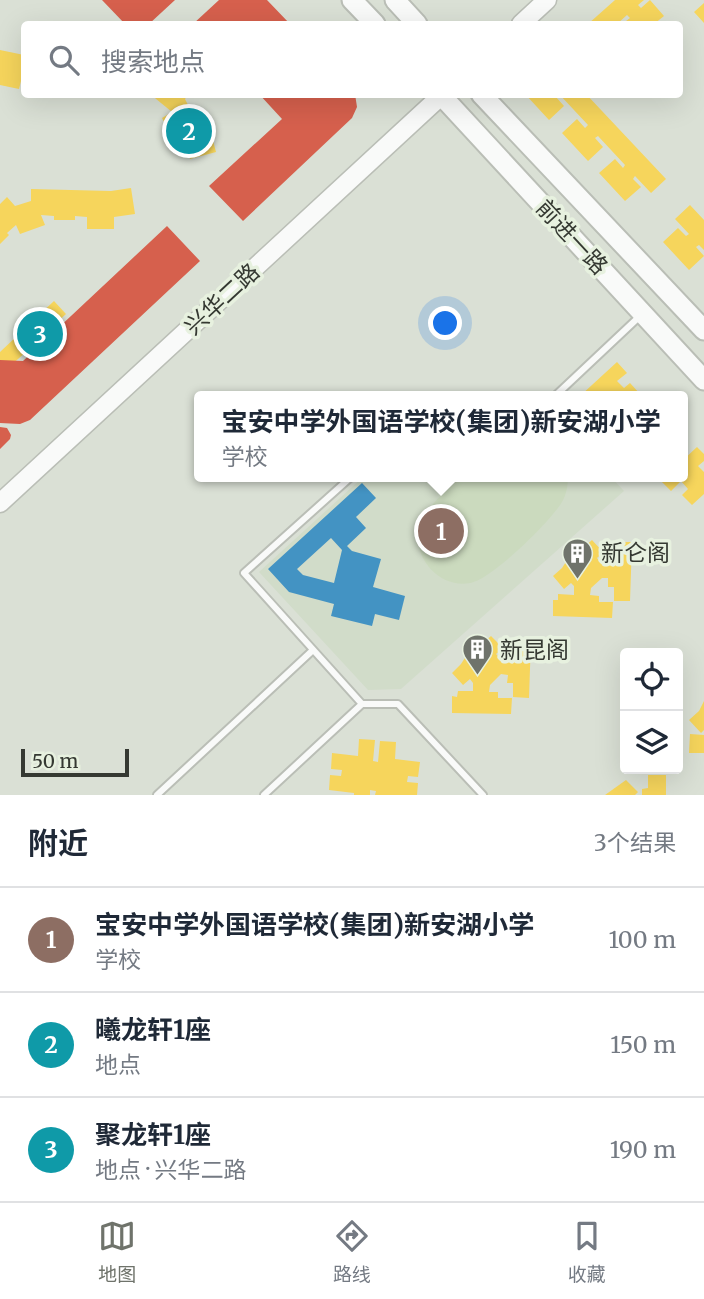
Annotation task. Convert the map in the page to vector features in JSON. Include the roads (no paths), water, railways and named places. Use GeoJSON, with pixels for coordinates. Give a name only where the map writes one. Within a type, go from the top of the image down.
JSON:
{"type":"FeatureCollection","features":[{"type":"Feature","properties":{"kind":"main road"},"geometry":{"type":"LineString","coordinates":[[352,0],[372,21]]}},
{"type":"Feature","properties":{"kind":"main road"},"geometry":{"type":"LineString","coordinates":[[395,0],[414,21]]}},
{"type":"Feature","properties":{"kind":"main road"},"geometry":{"type":"LineString","coordinates":[[524,21],[547,0]]}},
{"type":"Feature","properties":{"kind":"main road","name":"兴华二路"},"geometry":{"type":"LineString","coordinates":[[0,503],[438,98]]}},
{"type":"Feature","properties":{"kind":"main road","name":"前进一路"},"geometry":{"type":"LineString","coordinates":[[444,98],[704,380]]}},
{"type":"Feature","properties":{"kind":"main road","name":"前进一路"},"geometry":{"type":"LineString","coordinates":[[485,98],[704,330]]}},
{"type":"Feature","properties":{"kind":"lane"},"geometry":{"type":"LineString","coordinates":[[560,391],[642,313]]}},
{"type":"Feature","properties":{"kind":"lane"},"geometry":{"type":"LineString","coordinates":[[345,482],[244,573],[362,704]]}},
{"type":"Feature","properties":{"kind":"lane"},"geometry":{"type":"LineString","coordinates":[[157,795],[313,650]]}},
{"type":"Feature","properties":{"kind":"lane"},"geometry":{"type":"LineString","coordinates":[[264,795],[362,704],[398,704],[484,795]]}},
{"type":"Feature","properties":{"kind":"place","name":"曦龙轩1座"},"geometry":{"type":"Point","coordinates":[189,131]}},
{"type":"Feature","properties":{"kind":"place","name":"聚龙轩1座"},"geometry":{"type":"Point","coordinates":[40,334]}},
{"type":"Feature","properties":{"kind":"place","name":"宝安中学外国语学校(集团)新安湖小学"},"geometry":{"type":"Point","coordinates":[441,531]}},
{"type":"Feature","properties":{"kind":"place","name":"新仑阁"},"geometry":{"type":"Point","coordinates":[578,580]}},
{"type":"Feature","properties":{"kind":"place","name":"新昆阁"},"geometry":{"type":"Point","coordinates":[477,677]}}]}
